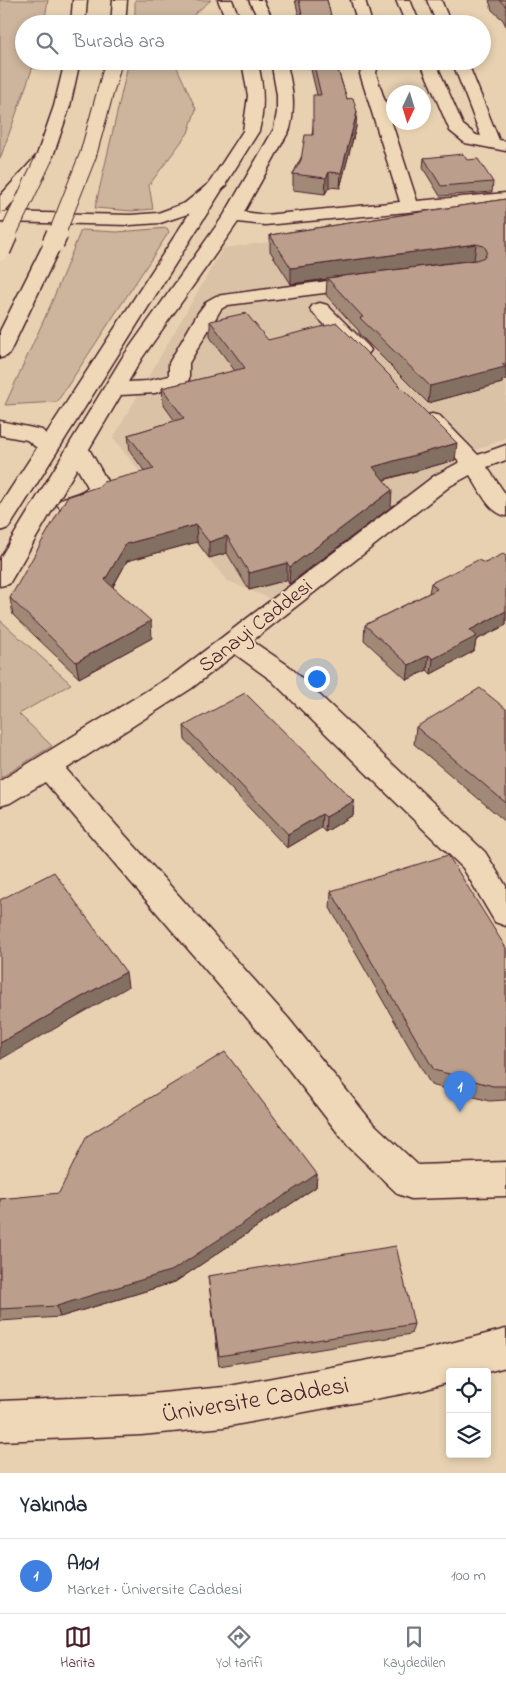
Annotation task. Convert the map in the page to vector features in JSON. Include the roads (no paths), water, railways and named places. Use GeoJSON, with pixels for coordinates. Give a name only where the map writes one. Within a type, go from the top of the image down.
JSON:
{"type":"FeatureCollection","features":[{"type":"Feature","properties":{"kind":"main road"},"geometry":{"type":"LineString","coordinates":[[79,15],[80,0]]}},
{"type":"Feature","properties":{"kind":"main road"},"geometry":{"type":"LineString","coordinates":[[119,15],[120,0]]}},
{"type":"Feature","properties":{"kind":"main road"},"geometry":{"type":"LineString","coordinates":[[225,0],[231,15]]}},
{"type":"Feature","properties":{"kind":"main road"},"geometry":{"type":"LineString","coordinates":[[256,0],[264,15]]}},
{"type":"Feature","properties":{"kind":"main road"},"geometry":{"type":"LineString","coordinates":[[358,0],[362,15]]}},
{"type":"Feature","properties":{"kind":"main road"},"geometry":{"type":"LineString","coordinates":[[403,0],[409,15]]}},
{"type":"Feature","properties":{"kind":"main road"},"geometry":{"type":"LineString","coordinates":[[434,0],[440,15]]}},
{"type":"Feature","properties":{"kind":"main road"},"geometry":{"type":"LineString","coordinates":[[0,250],[45,156],[72,70]]}},
{"type":"Feature","properties":{"kind":"main road"},"geometry":{"type":"LineString","coordinates":[[0,352],[53,243],[86,168],[111,70]]}},
{"type":"Feature","properties":{"kind":"main road"},"geometry":{"type":"LineString","coordinates":[[0,523],[251,131],[256,114],[257,97],[251,70]]}},
{"type":"Feature","properties":{"kind":"main road"},"geometry":{"type":"LineString","coordinates":[[0,578],[132,358],[233,216],[282,129],[286,115],[286,88],[281,70]]}},
{"type":"Feature","properties":{"kind":"main road"},"geometry":{"type":"LineString","coordinates":[[369,70],[368,74],[410,206]]}},
{"type":"Feature","properties":{"kind":"main road"},"geometry":{"type":"LineString","coordinates":[[431,70],[456,128],[471,139],[499,144]]}},
{"type":"Feature","properties":{"kind":"main road"},"geometry":{"type":"LineString","coordinates":[[463,70],[499,144]]}},
{"type":"Feature","properties":{"kind":"main road"},"geometry":{"type":"LineString","coordinates":[[0,207],[45,156]]}},
{"type":"Feature","properties":{"kind":"main road"},"geometry":{"type":"LineString","coordinates":[[0,217],[122,220],[160,218],[191,207],[218,185]]}},
{"type":"Feature","properties":{"kind":"main road"},"geometry":{"type":"LineString","coordinates":[[233,216],[265,220],[506,198]]}},
{"type":"Feature","properties":{"kind":"main road"},"geometry":{"type":"LineString","coordinates":[[0,326],[53,243]]}},
{"type":"Feature","properties":{"kind":"main road"},"geometry":{"type":"LineString","coordinates":[[115,388],[153,387],[179,379],[179,363],[208,313],[214,305],[223,300],[378,281]]}},
{"type":"Feature","properties":{"kind":"main road"},"geometry":{"type":"LineString","coordinates":[[320,309],[376,365]]}},
{"type":"Feature","properties":{"kind":"main road"},"geometry":{"type":"LineString","coordinates":[[418,408],[474,464],[500,504],[506,509]]}},
{"type":"Feature","properties":{"kind":"main road"},"geometry":{"type":"LineString","coordinates":[[0,428],[34,435],[49,446]]}},
{"type":"Feature","properties":{"kind":"main road"},"geometry":{"type":"LineString","coordinates":[[39,514],[94,496],[100,488],[78,448]]}},
{"type":"Feature","properties":{"kind":"main road","name":"Sanayi Caddesi"},"geometry":{"type":"LineString","coordinates":[[0,795],[48,767],[183,681],[442,481],[474,464],[506,452]]}},
{"type":"Feature","properties":{"kind":"main road"},"geometry":{"type":"LineString","coordinates":[[234,641],[280,673],[474,860],[506,913]]}},
{"type":"Feature","properties":{"kind":"main road"},"geometry":{"type":"LineString","coordinates":[[48,767],[277,1029],[360,1134],[411,1182],[506,1179]]}},
{"type":"Feature","properties":{"kind":"main road","name":"Üniversite Caddesi"},"geometry":{"type":"LineString","coordinates":[[0,1421],[141,1416],[224,1407],[423,1370],[506,1348]]}},
{"type":"Feature","properties":{"kind":"place","name":"A101"},"geometry":{"type":"Point","coordinates":[460,1112]}}]}
